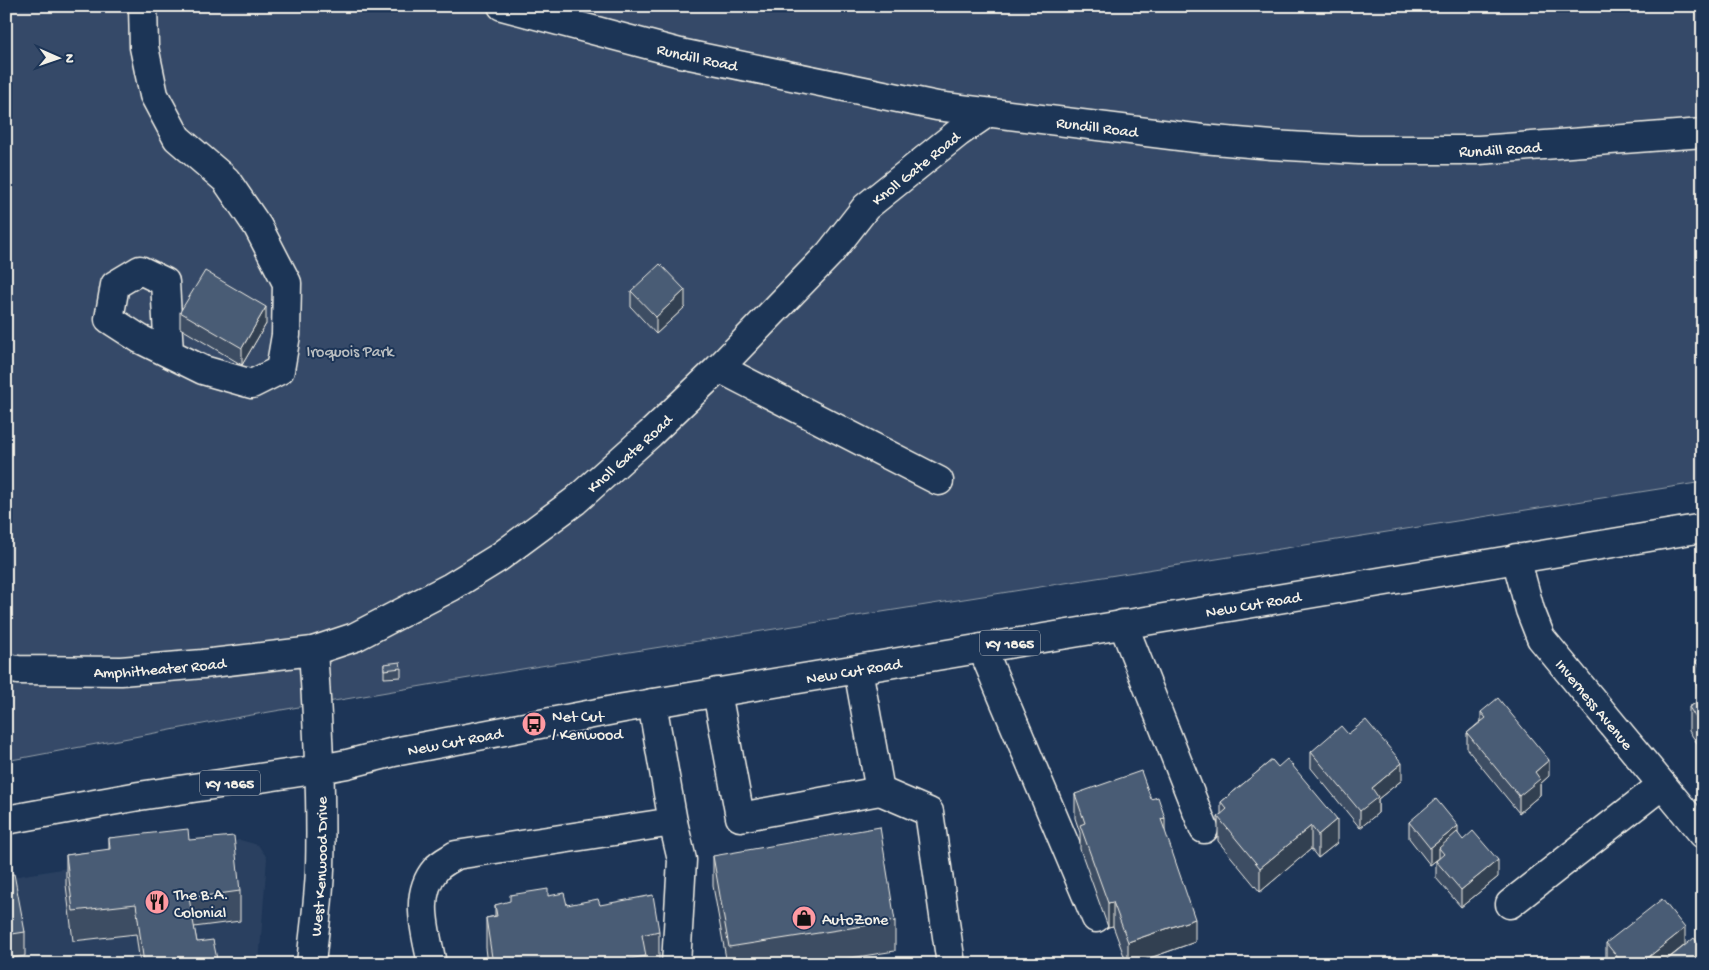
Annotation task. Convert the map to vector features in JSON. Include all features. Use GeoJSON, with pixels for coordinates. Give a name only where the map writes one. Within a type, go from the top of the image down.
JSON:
{"type":"FeatureCollection","features":[{"type":"Feature","properties":{"kind":"street"},"geometry":{"type":"LineString","coordinates":[[143,6],[144,47],[154,96],[178,138],[226,180],[258,227],[287,283],[286,335],[280,370],[252,384],[203,370],[169,353]]}},
{"type":"Feature","properties":{"kind":"street","name":"Rundill Road"},"geometry":{"type":"LineString","coordinates":[[502,6],[690,55],[908,101],[987,113],[1203,139],[1358,150],[1479,150],[1703,133]]}},
{"type":"Feature","properties":{"kind":"street","name":"Knoll Gate Road"},"geometry":{"type":"LineString","coordinates":[[313,651],[355,638],[451,587],[498,558],[575,500],[650,434],[719,368],[830,252],[866,207],[987,113]]}},
{"type":"Feature","properties":{"kind":"street"},"geometry":{"type":"LineString","coordinates":[[719,368],[939,481]]}},
{"type":"Feature","properties":{"kind":"street","name":"New Cut Road"},"geometry":{"type":"LineString","coordinates":[[6,820],[139,796],[320,769],[394,752],[652,703],[1703,528]]}},
{"type":"Feature","properties":{"kind":"street","name":"Inverness Avenue"},"geometry":{"type":"LineString","coordinates":[[1516,558],[1530,610],[1541,638],[1703,834]]}},
{"type":"Feature","properties":{"kind":"street"},"geometry":{"type":"LineString","coordinates":[[1123,624],[1204,829]]}},
{"type":"Feature","properties":{"kind":"street"},"geometry":{"type":"LineString","coordinates":[[982,648],[1096,918]]}},
{"type":"Feature","properties":{"kind":"street"},"geometry":{"type":"LineString","coordinates":[[313,651],[320,769]]}},
{"type":"Feature","properties":{"kind":"street","name":"Amphitheater Road"},"geometry":{"type":"LineString","coordinates":[[6,668],[18,670],[121,671],[203,664],[313,651]]}},
{"type":"Feature","properties":{"kind":"street"},"geometry":{"type":"LineString","coordinates":[[858,669],[880,791]]}},
{"type":"Feature","properties":{"kind":"street"},"geometry":{"type":"LineString","coordinates":[[717,692],[740,817],[880,791],[929,812],[951,964]]}},
{"type":"Feature","properties":{"kind":"street"},"geometry":{"type":"LineString","coordinates":[[652,703],[672,822],[682,860],[676,964]]}},
{"type":"Feature","properties":{"kind":"street","name":"West Kenwood Drive"},"geometry":{"type":"LineString","coordinates":[[311,964],[320,870],[320,769]]}},
{"type":"Feature","properties":{"kind":"street"},"geometry":{"type":"LineString","coordinates":[[1510,904],[1662,785]]}},
{"type":"Feature","properties":{"kind":"street"},"geometry":{"type":"LineString","coordinates":[[432,964],[422,906],[426,884],[438,867],[456,855],[672,822]]}},
{"type":"Feature","properties":{"kind":"shaded area"},"geometry":{"type":"Polygon","coordinates":[[[240,840],[258,845],[267,858],[259,964],[6,964],[6,878],[240,840]]]}},
{"type":"Feature","properties":{"kind":"green space","name":"Iroquois Park"},"geometry":{"type":"Polygon","coordinates":[[[6,6],[1703,6],[1703,482],[528,668],[240,717],[6,761],[6,6]]]}},
{"type":"Feature","properties":{"kind":"building"},"geometry":{"type":"Polygon","coordinates":[[[660,264],[685,290],[656,317],[631,291],[660,264]]]}},
{"type":"Feature","properties":{"kind":"building"},"geometry":{"type":"Polygon","coordinates":[[[205,271],[266,307],[242,348],[180,312],[205,271]]]}},
{"type":"Feature","properties":{"kind":"building"},"geometry":{"type":"Polygon","coordinates":[[[1703,657],[1703,671],[1696,661],[1703,657]]]}},
{"type":"Feature","properties":{"kind":"building"},"geometry":{"type":"Polygon","coordinates":[[[400,662],[401,668],[384,670],[384,664],[400,662]]]}},
{"type":"Feature","properties":{"kind":"building"},"geometry":{"type":"Polygon","coordinates":[[[1498,698],[1549,760],[1535,772],[1540,779],[1519,796],[1467,733],[1486,718],[1481,712],[1498,698]]]}},
{"type":"Feature","properties":{"kind":"building"},"geometry":{"type":"Polygon","coordinates":[[[1703,699],[1703,729],[1689,707],[1703,699]]]}},
{"type":"Feature","properties":{"kind":"building"},"geometry":{"type":"Polygon","coordinates":[[[1366,720],[1402,763],[1372,788],[1378,797],[1360,811],[1311,752],[1341,726],[1348,734],[1366,720]]]}},
{"type":"Feature","properties":{"kind":"building"},"geometry":{"type":"Polygon","coordinates":[[[1287,759],[1337,819],[1318,835],[1311,826],[1260,868],[1218,817],[1227,809],[1221,802],[1272,760],[1278,767],[1287,759]]]}},
{"type":"Feature","properties":{"kind":"building"},"geometry":{"type":"Polygon","coordinates":[[[1141,771],[1151,799],[1158,797],[1165,818],[1161,819],[1195,919],[1128,942],[1113,902],[1108,903],[1080,825],[1085,823],[1075,794],[1141,771]]]}},
{"type":"Feature","properties":{"kind":"building"},"geometry":{"type":"Polygon","coordinates":[[[1436,799],[1458,826],[1430,848],[1409,822],[1436,799]]]}},
{"type":"Feature","properties":{"kind":"building","name":"AutoZone"},"geometry":{"type":"Polygon","coordinates":[[[880,827],[895,921],[729,947],[713,856],[880,827]]]}},
{"type":"Feature","properties":{"kind":"building"},"geometry":{"type":"Polygon","coordinates":[[[188,829],[189,840],[234,836],[240,891],[189,898],[197,942],[213,940],[217,959],[213,960],[213,964],[144,964],[136,904],[73,911],[66,855],[110,849],[109,838],[188,829]]]}},
{"type":"Feature","properties":{"kind":"building"},"geometry":{"type":"Polygon","coordinates":[[[1473,831],[1498,860],[1461,890],[1436,861],[1444,854],[1439,848],[1457,832],[1463,840],[1473,831]]]}},
{"type":"Feature","properties":{"kind":"building"},"geometry":{"type":"Polygon","coordinates":[[[14,874],[25,932],[6,935],[6,875],[14,874]]]}},
{"type":"Feature","properties":{"kind":"building"},"geometry":{"type":"Polygon","coordinates":[[[548,889],[548,896],[564,893],[567,905],[598,899],[600,905],[653,895],[659,931],[642,935],[646,956],[601,964],[493,964],[486,918],[497,916],[495,905],[510,901],[510,895],[548,889]]]}},
{"type":"Feature","properties":{"kind":"building"},"geometry":{"type":"Polygon","coordinates":[[[1662,899],[1685,928],[1640,964],[1623,964],[1606,943],[1662,899]]]}},
{"type":"Feature","properties":{"kind":"building"},"geometry":{"type":"Polygon","coordinates":[[[1694,938],[1703,949],[1703,964],[1662,964],[1694,938]]]}},
{"type":"Feature","properties":{"kind":"place","name":"Net Cut / Kenwood"},"geometry":{"type":"Point","coordinates":[534,724]}},
{"type":"Feature","properties":{"kind":"place","name":"The B.A. Colonial"},"geometry":{"type":"Point","coordinates":[157,902]}},
{"type":"Feature","properties":{"kind":"place","name":"AutoZone"},"geometry":{"type":"Point","coordinates":[804,918]}}]}
